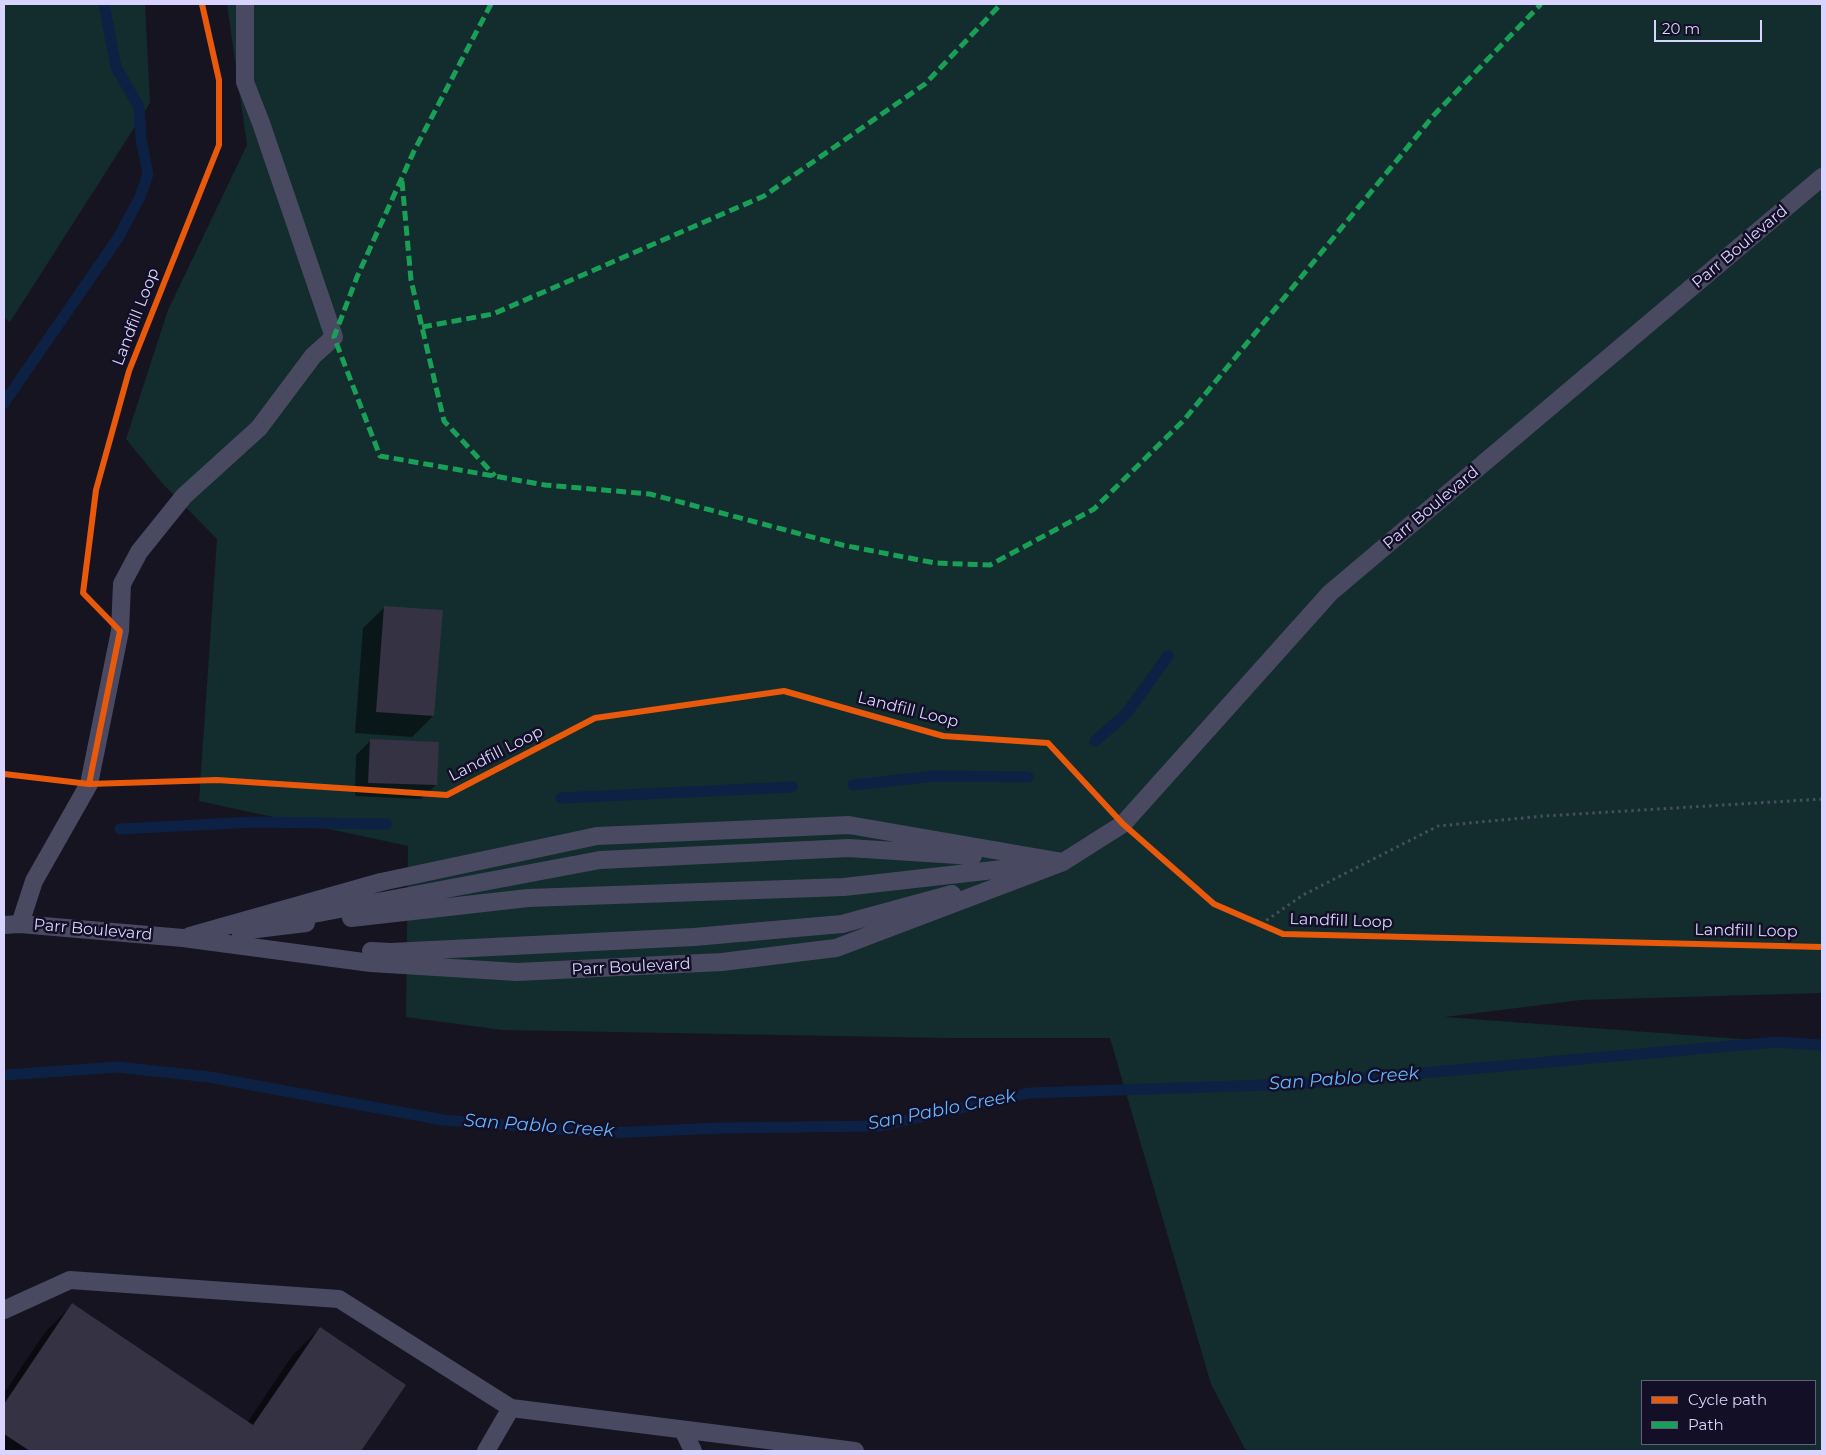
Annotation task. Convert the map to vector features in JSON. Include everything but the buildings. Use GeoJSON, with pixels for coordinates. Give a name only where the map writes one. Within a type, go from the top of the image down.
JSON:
{"type":"FeatureCollection","features":[{"type":"Feature","properties":{"kind":"lane"},"geometry":{"type":"LineString","coordinates":[[12,924],[89,784],[120,631],[122,584],[139,552],[184,496],[259,428],[313,356],[334,337],[261,123],[245,82],[245,4]]}},
{"type":"Feature","properties":{"kind":"lane","name":"Parr Boulevard"},"geometry":{"type":"LineString","coordinates":[[12,924],[183,938],[370,963],[517,972],[722,962],[836,948],[1063,862],[1123,824],[1330,593],[1822,177]]}},
{"type":"Feature","properties":{"kind":"lane","name":"Parr Boulevard"},"geometry":{"type":"LineString","coordinates":[[183,938],[381,882],[597,836],[849,825],[1063,862]]}},
{"type":"Feature","properties":{"kind":"lane"},"geometry":{"type":"LineString","coordinates":[[183,938],[600,860],[849,848],[1063,862]]}},
{"type":"Feature","properties":{"kind":"lane"},"geometry":{"type":"LineString","coordinates":[[183,938],[528,898],[844,887],[1063,862]]}},
{"type":"Feature","properties":{"kind":"lane"},"geometry":{"type":"LineString","coordinates":[[183,938],[391,952],[734,934],[842,924],[1063,862]]}},
{"type":"Feature","properties":{"kind":"lane"},"geometry":{"type":"LineString","coordinates":[[4,1310],[70,1280],[339,1299],[511,1408],[854,1451]]}},
{"type":"Feature","properties":{"kind":"lane"},"geometry":{"type":"LineString","coordinates":[[486,1451],[511,1408]]}},
{"type":"Feature","properties":{"kind":"lane"},"geometry":{"type":"LineString","coordinates":[[684,1430],[693,1451]]}},
{"type":"Feature","properties":{"kind":"path"},"geometry":{"type":"LineString","coordinates":[[1261,924],[1302,895],[1438,826],[1544,816],[1822,799]]}},
{"type":"Feature","properties":{"kind":"green space"},"geometry":{"type":"Polygon","coordinates":[[[4,4],[145,4],[150,103],[10,322],[4,318],[4,4]]]}},
{"type":"Feature","properties":{"kind":"green space"},"geometry":{"type":"Polygon","coordinates":[[[227,4],[1822,4],[1822,993],[1581,1000],[1445,1017],[1822,1045],[1822,1451],[1246,1451],[1211,1384],[1110,1038],[948,1038],[502,1030],[406,1017],[408,846],[199,801],[217,539],[162,483],[126,439],[168,310],[247,145],[227,4]]]}},
{"type":"Feature","properties":{"kind":"waterway"},"geometry":{"type":"LineString","coordinates":[[4,403],[118,238],[140,197],[148,174],[141,139],[139,107],[116,67],[104,4]]}},
{"type":"Feature","properties":{"kind":"waterway"},"geometry":{"type":"LineString","coordinates":[[1095,741],[1126,714],[1168,656]]}},
{"type":"Feature","properties":{"kind":"waterway"},"geometry":{"type":"LineString","coordinates":[[853,785],[935,776],[1028,777]]}},
{"type":"Feature","properties":{"kind":"waterway"},"geometry":{"type":"LineString","coordinates":[[561,798],[792,787]]}},
{"type":"Feature","properties":{"kind":"waterway"},"geometry":{"type":"LineString","coordinates":[[120,829],[254,822],[387,824]]}},
{"type":"Feature","properties":{"kind":"waterway","name":"San Pablo Creek"},"geometry":{"type":"LineString","coordinates":[[4,1075],[118,1067],[209,1077],[443,1120],[608,1133],[720,1128],[880,1126],[1029,1093],[1297,1084],[1776,1042],[1822,1045]]}},
{"type":"Feature","properties":{"kind":"marked path"},"geometry":{"type":"LineString","coordinates":[[491,4],[414,151],[357,277],[334,337],[380,456],[545,485],[650,494],[842,545],[935,563],[990,565],[1094,509],[1184,420],[1434,115],[1541,4]]}},
{"type":"Feature","properties":{"kind":"marked path"},"geometry":{"type":"LineString","coordinates":[[422,327],[493,314],[764,196],[925,84],[1001,4]]}},
{"type":"Feature","properties":{"kind":"marked path"},"geometry":{"type":"LineString","coordinates":[[402,181],[411,280],[444,421],[495,476]]}},
{"type":"Feature","properties":{"kind":"cycle path","name":"Landfill Loop"},"geometry":{"type":"LineString","coordinates":[[89,784],[120,631],[83,593],[96,490],[129,371],[219,145],[219,80],[202,4]]}},
{"type":"Feature","properties":{"kind":"cycle path","name":"Landfill Loop"},"geometry":{"type":"LineString","coordinates":[[4,774],[89,784],[217,780],[447,795],[595,718],[784,691],[943,736],[1048,743],[1123,824],[1214,904],[1283,934],[1822,947]]}}]}
